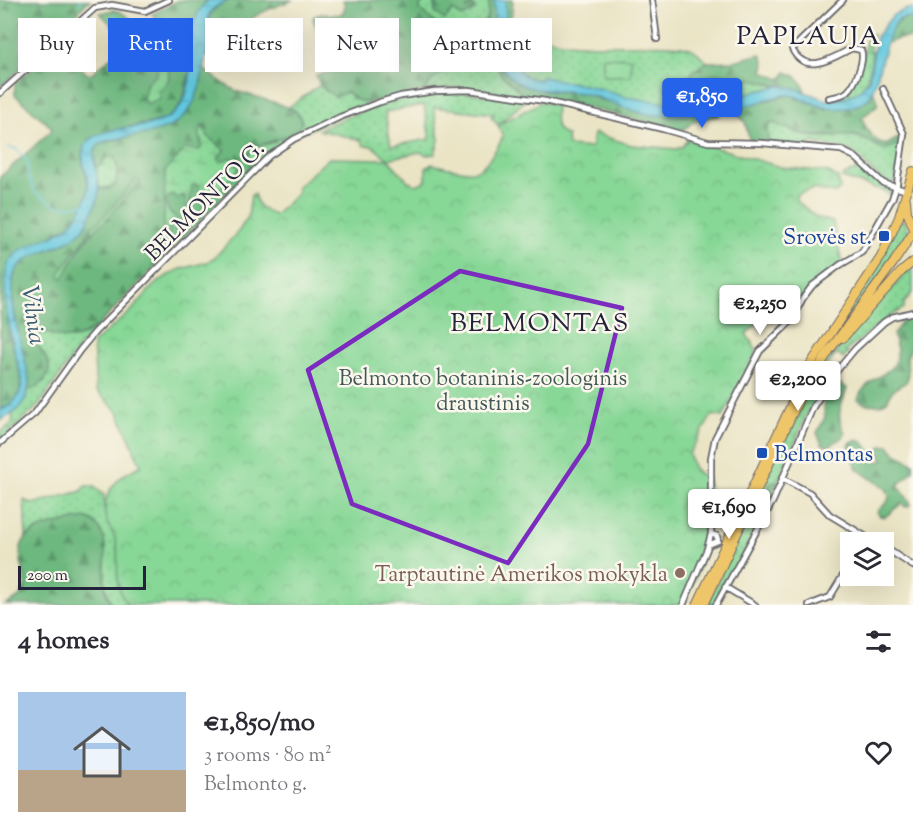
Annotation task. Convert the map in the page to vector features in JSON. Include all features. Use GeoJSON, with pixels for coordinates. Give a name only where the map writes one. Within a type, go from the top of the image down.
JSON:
{"type":"FeatureCollection","features":[{"type":"Feature","properties":{"kind":"main road"},"geometry":{"type":"LineString","coordinates":[[697,605],[810,365],[881,257],[906,195],[913,165]]}},
{"type":"Feature","properties":{"kind":"main road"},"geometry":{"type":"LineString","coordinates":[[906,195],[912,225]]}},
{"type":"Feature","properties":{"kind":"main road"},"geometry":{"type":"LineString","coordinates":[[704,605],[800,397],[818,367],[913,233]]}},
{"type":"Feature","properties":{"kind":"main road"},"geometry":{"type":"LineString","coordinates":[[818,367],[895,279],[913,262]]}},
{"type":"Feature","properties":{"kind":"street"},"geometry":{"type":"LineString","coordinates":[[0,93],[95,8],[112,4],[145,11],[169,0]]}},
{"type":"Feature","properties":{"kind":"street"},"geometry":{"type":"LineString","coordinates":[[652,0],[657,39]]}},
{"type":"Feature","properties":{"kind":"street"},"geometry":{"type":"LineString","coordinates":[[829,98],[844,94],[852,85],[859,67],[861,50],[852,48],[834,58],[811,63],[801,59],[792,49],[843,0]]}},
{"type":"Feature","properties":{"kind":"street"},"geometry":{"type":"LineString","coordinates":[[683,605],[711,534],[712,444],[760,351],[790,322],[802,298],[812,286],[862,252],[896,188],[904,134],[883,89]]}},
{"type":"Feature","properties":{"kind":"street","name":"BELMONTO G."},"geometry":{"type":"LineString","coordinates":[[0,443],[35,413],[95,332],[269,156],[294,139],[340,117],[401,96],[435,91],[469,90],[564,105],[708,142],[832,148],[855,157],[883,183],[906,195]]}},
{"type":"Feature","properties":{"kind":"street"},"geometry":{"type":"LineString","coordinates":[[716,605],[754,537],[813,407],[844,361],[884,322],[892,317],[913,312]]}},
{"type":"Feature","properties":{"kind":"street"},"geometry":{"type":"LineString","coordinates":[[782,478],[810,493],[827,512],[858,532]]}},
{"type":"Feature","properties":{"kind":"street"},"geometry":{"type":"LineString","coordinates":[[894,554],[913,566]]}},
{"type":"Feature","properties":{"kind":"street"},"geometry":{"type":"LineString","coordinates":[[809,605],[830,597],[840,580]]}},
{"type":"Feature","properties":{"kind":"street"},"geometry":{"type":"LineString","coordinates":[[724,587],[755,605]]}},
{"type":"Feature","properties":{"kind":"highlighted area"},"geometry":{"type":"Polygon","coordinates":[[[460,271],[622,308],[588,444],[508,563],[352,504],[308,370],[460,271]]]}},
{"type":"Feature","properties":{"kind":"green space"},"geometry":{"type":"Polygon","coordinates":[[[0,0],[91,0],[74,18],[18,18],[18,71],[0,87],[0,0]]]}},
{"type":"Feature","properties":{"kind":"green space"},"geometry":{"type":"Polygon","coordinates":[[[179,0],[208,0],[198,13],[193,26],[193,18],[157,18],[152,14],[179,0]]]}},
{"type":"Feature","properties":{"kind":"green space"},"geometry":{"type":"Polygon","coordinates":[[[230,0],[293,0],[253,18],[209,18],[214,9],[230,0]]]}},
{"type":"Feature","properties":{"kind":"green space"},"geometry":{"type":"Polygon","coordinates":[[[343,0],[426,0],[420,9],[430,18],[411,18],[411,72],[444,72],[431,81],[424,91],[370,102],[359,101],[347,92],[335,97],[320,85],[316,75],[332,72],[399,72],[399,18],[315,18],[315,24],[314,16],[339,15],[344,11],[343,0]]]}},
{"type":"Feature","properties":{"kind":"green space"},"geometry":{"type":"Polygon","coordinates":[[[426,0],[435,2],[435,12],[453,10],[457,12],[474,6],[468,0],[489,0],[487,18],[430,18],[419,6],[426,0]]]}},
{"type":"Feature","properties":{"kind":"green space"},"geometry":{"type":"Polygon","coordinates":[[[433,0],[462,2],[468,0],[475,10],[462,17],[453,10],[447,18],[442,18],[435,12],[433,0]]]}},
{"type":"Feature","properties":{"kind":"green space"},"geometry":{"type":"Polygon","coordinates":[[[489,0],[494,0],[496,18],[487,18],[489,0]]]}},
{"type":"Feature","properties":{"kind":"green space"},"geometry":{"type":"Polygon","coordinates":[[[505,0],[513,0],[511,18],[505,18],[505,0]]]}},
{"type":"Feature","properties":{"kind":"green space"},"geometry":{"type":"Polygon","coordinates":[[[113,10],[129,18],[108,18],[108,21],[100,13],[113,10]]]}},
{"type":"Feature","properties":{"kind":"green space"},"geometry":{"type":"Polygon","coordinates":[[[908,17],[913,19],[913,37],[885,44],[896,24],[908,17]]]}},
{"type":"Feature","properties":{"kind":"green space"},"geometry":{"type":"Polygon","coordinates":[[[873,34],[870,42],[872,52],[869,74],[862,88],[849,96],[827,100],[848,93],[863,57],[866,41],[873,34]]]}},
{"type":"Feature","properties":{"kind":"green space"},"geometry":{"type":"Polygon","coordinates":[[[552,38],[581,44],[674,45],[692,49],[707,62],[692,72],[691,76],[670,82],[667,86],[670,93],[677,96],[680,105],[624,97],[598,88],[542,77],[538,80],[533,79],[522,73],[552,72],[552,38]]]}},
{"type":"Feature","properties":{"kind":"green space"},"geometry":{"type":"Polygon","coordinates":[[[761,54],[765,64],[763,72],[780,79],[786,72],[793,75],[801,81],[805,92],[752,79],[744,80],[715,75],[710,75],[708,79],[687,91],[670,93],[667,89],[670,82],[691,76],[692,72],[707,62],[734,61],[761,54]]]}},
{"type":"Feature","properties":{"kind":"green space"},"geometry":{"type":"Polygon","coordinates":[[[603,57],[631,58],[631,76],[603,76],[603,57]]]}},
{"type":"Feature","properties":{"kind":"green space"},"geometry":{"type":"Polygon","coordinates":[[[108,60],[108,72],[189,72],[183,97],[172,115],[152,123],[107,132],[96,136],[84,146],[82,158],[88,190],[86,200],[78,214],[69,226],[9,262],[7,323],[21,383],[19,394],[12,403],[0,410],[0,177],[52,130],[15,95],[15,83],[28,72],[85,72],[87,74],[96,72],[108,60]]]}},
{"type":"Feature","properties":{"kind":"green space"},"geometry":{"type":"Polygon","coordinates":[[[202,68],[237,91],[277,103],[297,113],[301,119],[300,126],[295,131],[260,146],[248,155],[251,168],[98,326],[76,338],[43,332],[36,338],[47,360],[49,370],[45,380],[28,390],[29,381],[14,310],[15,272],[32,256],[69,240],[78,231],[100,189],[115,186],[118,169],[114,156],[106,157],[101,165],[96,167],[94,153],[97,147],[102,143],[167,128],[201,82],[202,68]],[[203,127],[199,136],[202,147],[198,151],[192,150],[165,171],[164,234],[167,243],[170,223],[174,221],[178,223],[177,234],[182,224],[169,212],[165,200],[172,194],[183,195],[188,210],[192,186],[198,185],[200,193],[206,192],[221,162],[217,159],[224,150],[209,138],[203,127]]]}},
{"type":"Feature","properties":{"kind":"green space"},"geometry":{"type":"Polygon","coordinates":[[[157,72],[168,72],[169,79],[159,92],[159,99],[146,104],[143,99],[147,83],[157,72]]]}},
{"type":"Feature","properties":{"kind":"green space"},"geometry":{"type":"Polygon","coordinates":[[[443,72],[500,72],[525,96],[459,87],[424,91],[431,81],[443,72]]]}},
{"type":"Feature","properties":{"kind":"green space"},"geometry":{"type":"Polygon","coordinates":[[[500,72],[505,72],[519,83],[543,91],[583,93],[640,113],[683,115],[720,110],[720,114],[696,120],[683,130],[679,130],[525,96],[500,72]]]}},
{"type":"Feature","properties":{"kind":"green space"},"geometry":{"type":"Polygon","coordinates":[[[713,74],[745,81],[752,79],[778,86],[728,99],[680,105],[675,94],[687,91],[713,74]]]}},
{"type":"Feature","properties":{"kind":"green space"},"geometry":{"type":"Polygon","coordinates":[[[320,85],[327,92],[347,92],[354,99],[370,103],[286,140],[251,168],[248,155],[255,147],[275,142],[296,111],[289,107],[320,85]]]}},
{"type":"Feature","properties":{"kind":"green space"},"geometry":{"type":"Polygon","coordinates":[[[873,91],[878,101],[877,105],[862,118],[868,131],[874,138],[886,145],[902,136],[902,143],[884,150],[854,135],[809,136],[770,122],[767,131],[768,142],[750,142],[745,122],[731,108],[790,95],[827,109],[871,97],[873,91]]]}},
{"type":"Feature","properties":{"kind":"green space"},"geometry":{"type":"Polygon","coordinates":[[[457,92],[526,100],[498,125],[491,117],[494,114],[434,107],[439,140],[435,154],[427,155],[420,152],[388,159],[372,146],[364,146],[361,140],[319,130],[369,109],[421,96],[457,92]],[[424,105],[385,112],[391,146],[430,139],[424,105]]]}},
{"type":"Feature","properties":{"kind":"green space","name":"Belmonto botaninis-zoologinis draustinis"},"geometry":{"type":"Polygon","coordinates":[[[541,102],[556,105],[556,124],[559,131],[567,136],[568,146],[591,148],[594,133],[631,145],[676,149],[682,147],[688,139],[780,167],[827,172],[838,178],[840,189],[835,193],[813,189],[796,195],[797,201],[816,217],[833,222],[842,264],[772,321],[765,317],[746,334],[757,351],[723,417],[712,415],[689,454],[694,470],[707,478],[712,511],[707,543],[683,605],[128,605],[118,584],[117,546],[106,519],[105,506],[106,498],[114,484],[133,469],[141,466],[118,412],[96,390],[93,343],[131,311],[153,286],[167,276],[215,257],[238,232],[248,217],[251,195],[254,194],[262,208],[275,215],[298,193],[297,187],[329,158],[388,159],[408,181],[416,185],[426,181],[426,168],[432,164],[475,171],[487,162],[503,137],[498,125],[541,102]]]}},
{"type":"Feature","properties":{"kind":"green space"},"geometry":{"type":"Polygon","coordinates":[[[770,122],[809,136],[853,136],[870,142],[880,149],[902,143],[895,183],[883,180],[854,153],[844,149],[813,142],[809,146],[768,142],[767,131],[770,122]]]}},
{"type":"Feature","properties":{"kind":"green space"},"geometry":{"type":"Polygon","coordinates":[[[202,126],[209,138],[224,150],[218,159],[221,162],[231,157],[239,169],[220,189],[209,193],[203,191],[200,193],[198,185],[194,184],[188,213],[184,195],[177,198],[172,194],[165,200],[169,212],[183,224],[184,228],[181,234],[177,234],[178,223],[174,221],[170,223],[168,244],[164,234],[165,171],[186,148],[198,151],[202,147],[199,131],[202,126]]]}},
{"type":"Feature","properties":{"kind":"green space"},"geometry":{"type":"Polygon","coordinates":[[[114,155],[118,169],[115,186],[100,189],[96,167],[101,165],[106,157],[114,155]]]}},
{"type":"Feature","properties":{"kind":"green space"},"geometry":{"type":"Polygon","coordinates":[[[860,163],[877,180],[892,190],[891,196],[884,191],[842,178],[858,169],[860,163]]]}},
{"type":"Feature","properties":{"kind":"green space"},"geometry":{"type":"Polygon","coordinates":[[[137,179],[140,181],[91,234],[61,278],[60,272],[91,231],[92,226],[98,223],[137,179]]]}},
{"type":"Feature","properties":{"kind":"green space"},"geometry":{"type":"Polygon","coordinates":[[[901,220],[905,222],[909,232],[901,247],[817,362],[815,361],[901,220]]]}},
{"type":"Feature","properties":{"kind":"green space"},"geometry":{"type":"Polygon","coordinates":[[[913,265],[913,292],[904,303],[904,308],[888,317],[846,351],[848,353],[843,359],[837,354],[825,368],[829,374],[832,372],[807,413],[778,482],[770,484],[752,520],[751,525],[755,532],[714,605],[707,605],[783,440],[793,428],[799,414],[800,403],[821,369],[913,265]]]}},
{"type":"Feature","properties":{"kind":"green space"},"geometry":{"type":"Polygon","coordinates":[[[913,316],[913,344],[907,357],[908,378],[906,382],[893,390],[887,401],[880,405],[865,404],[858,399],[861,393],[869,383],[895,364],[897,349],[893,335],[903,320],[913,316]]]}},
{"type":"Feature","properties":{"kind":"green space"},"geometry":{"type":"Polygon","coordinates":[[[98,326],[80,346],[39,405],[0,441],[0,433],[11,424],[12,415],[24,400],[28,390],[45,380],[49,370],[47,360],[36,338],[43,332],[76,338],[98,326]]]}},
{"type":"Feature","properties":{"kind":"green space"},"geometry":{"type":"Polygon","coordinates":[[[836,382],[847,388],[839,415],[845,433],[842,438],[828,447],[822,444],[817,433],[825,417],[823,396],[836,382]]]}},
{"type":"Feature","properties":{"kind":"green space"},"geometry":{"type":"Polygon","coordinates":[[[858,440],[864,443],[878,462],[883,461],[879,450],[882,446],[889,445],[895,453],[913,463],[913,471],[898,485],[910,505],[906,507],[901,504],[885,517],[880,516],[877,512],[888,501],[889,495],[886,489],[857,469],[849,446],[851,442],[858,440]]]}},
{"type":"Feature","properties":{"kind":"green space"},"geometry":{"type":"Polygon","coordinates":[[[778,482],[755,532],[751,528],[752,521],[770,484],[778,482]]]}},
{"type":"Feature","properties":{"kind":"green space"},"geometry":{"type":"Polygon","coordinates":[[[85,486],[93,486],[104,495],[104,509],[117,545],[120,591],[128,605],[112,605],[105,586],[36,531],[26,537],[24,500],[32,504],[82,491],[85,486]]]}},
{"type":"Feature","properties":{"kind":"green space"},"geometry":{"type":"Polygon","coordinates":[[[86,518],[95,523],[104,539],[105,587],[112,605],[5,605],[18,598],[24,588],[20,551],[27,537],[47,526],[86,518]]]}},
{"type":"Feature","properties":{"kind":"water"},"geometry":{"type":"Polygon","coordinates":[[[208,0],[230,0],[215,7],[209,18],[205,18],[205,59],[198,90],[191,107],[175,124],[164,129],[113,139],[97,147],[94,155],[99,194],[84,228],[70,240],[30,258],[17,268],[14,275],[13,306],[29,383],[24,401],[11,415],[0,420],[0,410],[14,402],[20,392],[21,384],[6,310],[5,286],[8,264],[22,249],[60,232],[77,216],[87,194],[88,184],[82,157],[83,150],[91,139],[113,130],[160,121],[171,116],[179,108],[185,98],[190,72],[193,72],[193,32],[199,11],[208,0]]]}},
{"type":"Feature","properties":{"kind":"water"},"geometry":{"type":"Polygon","coordinates":[[[494,0],[505,0],[506,18],[494,18],[494,0]]]}},
{"type":"Feature","properties":{"kind":"water"},"geometry":{"type":"Polygon","coordinates":[[[913,9],[913,19],[903,18],[895,25],[889,36],[871,95],[864,102],[849,108],[828,108],[789,95],[703,113],[647,114],[586,94],[532,88],[513,79],[506,72],[521,72],[527,77],[538,80],[542,77],[598,88],[624,97],[680,105],[728,99],[778,86],[791,87],[827,100],[842,99],[858,92],[869,80],[876,37],[893,15],[913,9]]]}},
{"type":"Feature","properties":{"kind":"waterway"},"geometry":{"type":"LineString","coordinates":[[80,0],[80,5]]}},
{"type":"Feature","properties":{"kind":"waterway"},"geometry":{"type":"LineString","coordinates":[[114,14],[116,18]]}},
{"type":"Feature","properties":{"kind":"waterway"},"geometry":{"type":"LineString","coordinates":[[8,147],[16,149],[28,162],[27,175],[36,193],[60,206],[84,204]]}},
{"type":"Feature","properties":{"kind":"place","name":"Srovės st."},"geometry":{"type":"Point","coordinates":[884,236]}},
{"type":"Feature","properties":{"kind":"place","name":"Belmontas"},"geometry":{"type":"Point","coordinates":[762,453]}},
{"type":"Feature","properties":{"kind":"place","name":"Tarptautinė Amerikos mokykla"},"geometry":{"type":"Point","coordinates":[680,573]}},
{"type":"Feature","properties":{"kind":"district","name":"PAPLAUJA"},"geometry":{"type":"Point","coordinates":[809,35]}},
{"type":"Feature","properties":{"kind":"district","name":"BELMONTAS"},"geometry":{"type":"Point","coordinates":[540,322]}},
{"type":"Feature","properties":{"kind":"water label","name":"Vilnia"},"geometry":{"type":"Point","coordinates":[34,315]}}]}
